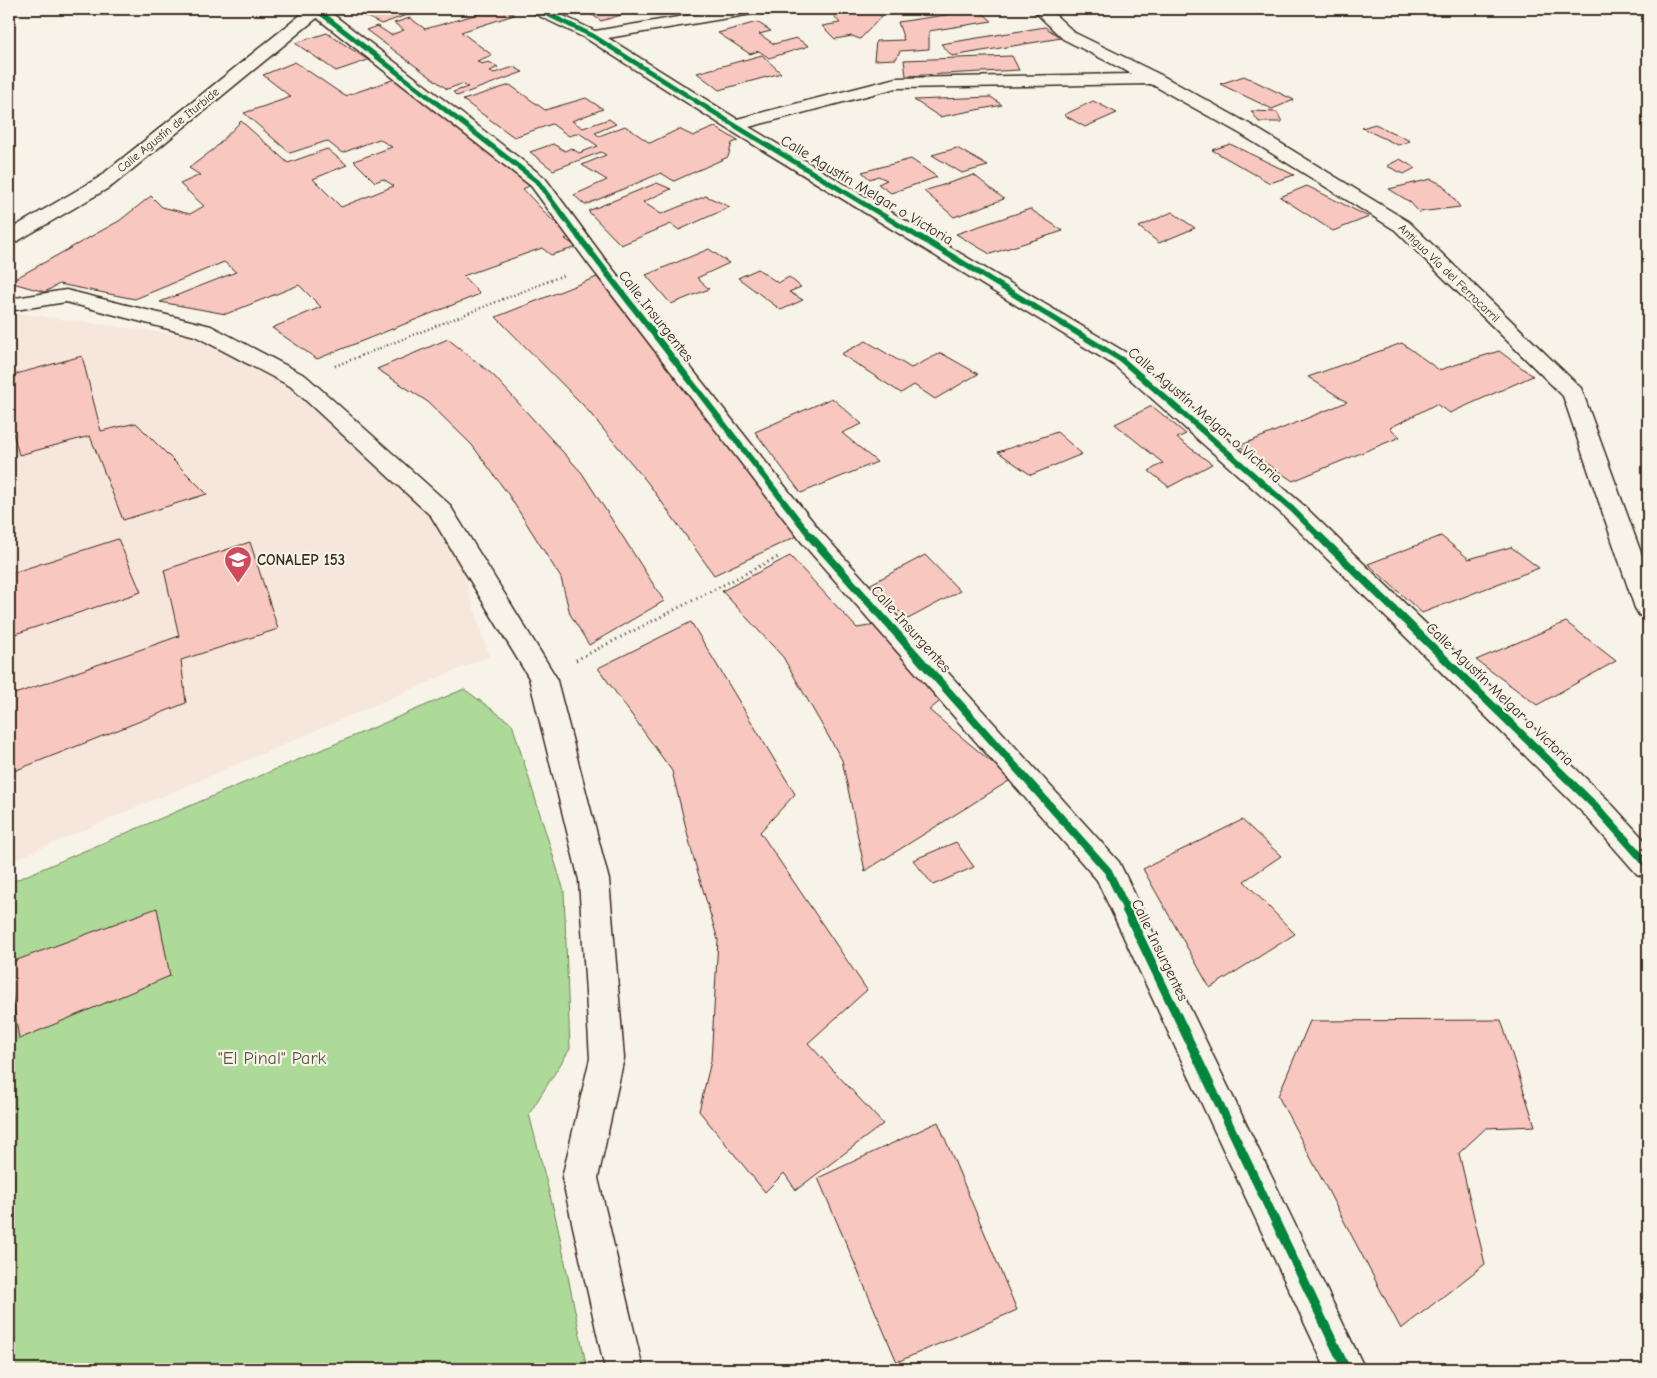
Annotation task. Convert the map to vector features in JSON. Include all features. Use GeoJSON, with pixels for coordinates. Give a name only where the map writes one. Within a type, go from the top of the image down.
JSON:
{"type":"FeatureCollection","features":[{"type":"Feature","properties":{"kind":"street","name":"Calle Agustín de Iturbide"},"geometry":{"type":"LineString","coordinates":[[9,238],[105,182],[318,9]]}},
{"type":"Feature","properties":{"kind":"street","name":"Calle Insurgentes"},"geometry":{"type":"LineString","coordinates":[[318,9],[538,182],[596,262],[813,539],[1108,871],[1346,1369]]}},
{"type":"Feature","properties":{"kind":"street","name":"Calle Agustín Melgar o Victoria"},"geometry":{"type":"LineString","coordinates":[[537,9],[593,36],[734,126],[1122,360],[1292,509],[1596,807],[1648,865]]}},
{"type":"Feature","properties":{"kind":"street"},"geometry":{"type":"LineString","coordinates":[[593,36],[752,9]]}},
{"type":"Feature","properties":{"kind":"street","name":"Antigua Vía del Ferrocarril"},"geometry":{"type":"LineString","coordinates":[[1040,9],[1069,36],[1155,79],[1244,129],[1402,226],[1573,393],[1648,608]]}},
{"type":"Feature","properties":{"kind":"street"},"geometry":{"type":"LineString","coordinates":[[734,126],[896,83],[1155,79]]}},
{"type":"Feature","properties":{"kind":"street"},"geometry":{"type":"LineString","coordinates":[[9,305],[66,296],[203,331],[298,382],[440,510],[542,677],[594,880],[607,1058],[580,1178],[624,1369]]}},
{"type":"Feature","properties":{"kind":"path"},"geometry":{"type":"LineString","coordinates":[[298,382],[596,262]]}},
{"type":"Feature","properties":{"kind":"path"},"geometry":{"type":"LineString","coordinates":[[542,677],[813,539]]}},
{"type":"Feature","properties":{"kind":"shaded area","name":"CONALEP 153"},"geometry":{"type":"Polygon","coordinates":[[[9,312],[232,342],[315,391],[444,513],[489,656],[9,862],[9,312]]]}},
{"type":"Feature","properties":{"kind":"green space","name":"\"El Pinal\" Park"},"geometry":{"type":"Polygon","coordinates":[[[464,689],[512,724],[564,891],[570,1049],[529,1114],[557,1223],[587,1369],[9,1369],[9,883],[464,689]]]}},
{"type":"Feature","properties":{"kind":"building"},"geometry":{"type":"Polygon","coordinates":[[[351,9],[424,9],[381,24],[351,9]]]}},
{"type":"Feature","properties":{"kind":"building"},"geometry":{"type":"Polygon","coordinates":[[[496,9],[505,9],[514,15],[461,32],[492,55],[477,61],[481,64],[489,62],[498,67],[490,71],[494,73],[514,67],[523,72],[457,96],[453,92],[468,87],[462,84],[447,89],[366,30],[377,26],[391,35],[404,30],[394,23],[410,18],[425,29],[496,9]]]}},
{"type":"Feature","properties":{"kind":"building"},"geometry":{"type":"Polygon","coordinates":[[[584,9],[631,9],[634,11],[601,21],[584,9]]]}},
{"type":"Feature","properties":{"kind":"building"},"geometry":{"type":"Polygon","coordinates":[[[828,9],[874,9],[882,16],[860,39],[852,36],[835,39],[822,26],[840,23],[828,9]]]}},
{"type":"Feature","properties":{"kind":"building"},"geometry":{"type":"Polygon","coordinates":[[[979,10],[992,21],[929,31],[929,49],[900,51],[896,59],[874,60],[876,41],[904,40],[898,22],[979,10]]]}},
{"type":"Feature","properties":{"kind":"building"},"geometry":{"type":"Polygon","coordinates":[[[757,22],[771,31],[759,34],[774,44],[796,38],[809,46],[769,58],[759,51],[750,54],[718,33],[757,22]]]}},
{"type":"Feature","properties":{"kind":"building"},"geometry":{"type":"Polygon","coordinates":[[[1045,27],[1061,38],[952,56],[941,44],[1045,27]]]}},
{"type":"Feature","properties":{"kind":"building"},"geometry":{"type":"Polygon","coordinates":[[[327,33],[368,60],[336,71],[295,43],[327,33]]]}},
{"type":"Feature","properties":{"kind":"building"},"geometry":{"type":"Polygon","coordinates":[[[762,55],[781,73],[719,90],[697,73],[762,55]]]}},
{"type":"Feature","properties":{"kind":"building"},"geometry":{"type":"Polygon","coordinates":[[[1012,56],[1019,70],[906,76],[904,60],[1012,56]]]}},
{"type":"Feature","properties":{"kind":"building"},"geometry":{"type":"Polygon","coordinates":[[[295,62],[345,96],[395,79],[535,183],[523,189],[551,219],[572,236],[565,239],[577,247],[551,255],[542,248],[463,276],[480,294],[317,359],[272,328],[321,307],[299,285],[226,314],[160,302],[236,272],[224,262],[135,299],[59,284],[45,292],[9,282],[119,221],[151,196],[162,207],[190,214],[204,206],[180,184],[200,175],[189,168],[214,149],[241,121],[288,163],[327,149],[347,165],[313,179],[341,207],[394,186],[383,179],[375,182],[354,161],[392,147],[379,139],[342,153],[327,141],[290,153],[244,113],[291,97],[263,75],[295,62]]]}},
{"type":"Feature","properties":{"kind":"building"},"geometry":{"type":"Polygon","coordinates":[[[1244,76],[1294,100],[1272,109],[1220,84],[1244,76]]]}},
{"type":"Feature","properties":{"kind":"building"},"geometry":{"type":"Polygon","coordinates":[[[510,85],[545,110],[586,98],[603,109],[572,121],[583,128],[609,119],[616,124],[595,133],[599,136],[625,126],[650,143],[679,129],[693,136],[715,127],[738,141],[732,143],[728,157],[674,181],[661,173],[585,205],[574,195],[607,180],[582,165],[606,155],[601,152],[553,170],[530,152],[553,144],[565,151],[571,148],[579,153],[598,146],[579,133],[569,136],[552,124],[514,137],[463,100],[510,85]]]}},
{"type":"Feature","properties":{"kind":"building"},"geometry":{"type":"Polygon","coordinates":[[[991,97],[1002,105],[940,117],[914,100],[991,97]]]}},
{"type":"Feature","properties":{"kind":"building"},"geometry":{"type":"Polygon","coordinates":[[[1093,101],[1117,113],[1085,127],[1064,115],[1093,101]]]}},
{"type":"Feature","properties":{"kind":"building"},"geometry":{"type":"Polygon","coordinates":[[[1251,111],[1277,112],[1282,122],[1259,122],[1251,111]]]}},
{"type":"Feature","properties":{"kind":"building"},"geometry":{"type":"Polygon","coordinates":[[[1375,124],[1410,141],[1398,145],[1362,128],[1375,124]]]}},
{"type":"Feature","properties":{"kind":"building"},"geometry":{"type":"Polygon","coordinates":[[[1230,144],[1294,175],[1270,183],[1212,150],[1230,144]]]}},
{"type":"Feature","properties":{"kind":"building"},"geometry":{"type":"Polygon","coordinates":[[[957,148],[988,166],[962,173],[932,155],[957,148]]]}},
{"type":"Feature","properties":{"kind":"building"},"geometry":{"type":"Polygon","coordinates":[[[911,159],[937,177],[891,193],[878,184],[887,180],[878,176],[870,179],[862,172],[911,159]]]}},
{"type":"Feature","properties":{"kind":"building"},"geometry":{"type":"Polygon","coordinates":[[[1400,159],[1415,168],[1404,174],[1387,166],[1400,159]]]}},
{"type":"Feature","properties":{"kind":"building"},"geometry":{"type":"Polygon","coordinates":[[[974,175],[1004,199],[954,217],[924,191],[974,175]]]}},
{"type":"Feature","properties":{"kind":"building"},"geometry":{"type":"Polygon","coordinates":[[[1431,179],[1443,185],[1460,207],[1419,212],[1410,202],[1389,189],[1431,179]]]}},
{"type":"Feature","properties":{"kind":"building"},"geometry":{"type":"Polygon","coordinates":[[[657,183],[671,189],[643,202],[661,214],[706,196],[730,207],[679,230],[671,224],[621,245],[588,211],[657,183]]]}},
{"type":"Feature","properties":{"kind":"building"},"geometry":{"type":"Polygon","coordinates":[[[1307,186],[1369,217],[1333,231],[1280,197],[1307,186]]]}},
{"type":"Feature","properties":{"kind":"building"},"geometry":{"type":"Polygon","coordinates":[[[1030,209],[1063,231],[990,254],[956,234],[1030,209]]]}},
{"type":"Feature","properties":{"kind":"building"},"geometry":{"type":"Polygon","coordinates":[[[1172,212],[1195,228],[1159,243],[1139,227],[1172,212]]]}},
{"type":"Feature","properties":{"kind":"building"},"geometry":{"type":"Polygon","coordinates":[[[709,249],[729,263],[697,278],[709,289],[671,304],[646,275],[709,249]]]}},
{"type":"Feature","properties":{"kind":"building"},"geometry":{"type":"Polygon","coordinates":[[[758,269],[778,283],[789,277],[801,287],[789,292],[803,300],[781,310],[738,278],[758,269]]]}},
{"type":"Feature","properties":{"kind":"building"},"geometry":{"type":"Polygon","coordinates":[[[597,277],[797,536],[714,575],[648,483],[584,406],[496,317],[597,277]]]}},
{"type":"Feature","properties":{"kind":"building"},"geometry":{"type":"Polygon","coordinates":[[[448,339],[493,375],[582,473],[664,601],[589,645],[570,614],[561,578],[508,494],[472,445],[428,402],[377,369],[448,339]]]}},
{"type":"Feature","properties":{"kind":"building"},"geometry":{"type":"Polygon","coordinates":[[[866,341],[911,368],[941,353],[978,374],[935,399],[914,385],[901,393],[841,354],[866,341]]]}},
{"type":"Feature","properties":{"kind":"building"},"geometry":{"type":"Polygon","coordinates":[[[1402,343],[1439,370],[1499,351],[1533,376],[1450,413],[1436,404],[1390,428],[1400,437],[1293,481],[1239,446],[1347,402],[1308,377],[1402,343]]]}},
{"type":"Feature","properties":{"kind":"building"},"geometry":{"type":"Polygon","coordinates":[[[82,356],[101,431],[136,423],[207,494],[123,520],[90,436],[19,455],[9,418],[9,376],[82,356]]]}},
{"type":"Feature","properties":{"kind":"building"},"geometry":{"type":"Polygon","coordinates":[[[832,398],[862,424],[842,433],[877,462],[801,493],[755,432],[832,398]]]}},
{"type":"Feature","properties":{"kind":"building"},"geometry":{"type":"Polygon","coordinates":[[[1152,406],[1186,434],[1177,438],[1212,464],[1169,487],[1149,471],[1163,463],[1115,424],[1152,406]]]}},
{"type":"Feature","properties":{"kind":"building"},"geometry":{"type":"Polygon","coordinates":[[[1057,432],[1082,454],[1031,475],[998,452],[1057,432]]]}},
{"type":"Feature","properties":{"kind":"building"},"geometry":{"type":"Polygon","coordinates":[[[1441,536],[1469,559],[1511,547],[1539,568],[1422,613],[1368,564],[1441,536]]]}},
{"type":"Feature","properties":{"kind":"building"},"geometry":{"type":"Polygon","coordinates":[[[118,539],[141,592],[9,636],[9,574],[118,539]]]}},
{"type":"Feature","properties":{"kind":"building"},"geometry":{"type":"Polygon","coordinates":[[[250,542],[278,629],[181,660],[186,703],[9,773],[9,696],[179,636],[164,570],[250,542]]]}},
{"type":"Feature","properties":{"kind":"building"},"geometry":{"type":"Polygon","coordinates":[[[925,555],[960,591],[908,619],[869,585],[925,555]]]}},
{"type":"Feature","properties":{"kind":"building"},"geometry":{"type":"Polygon","coordinates":[[[790,556],[857,628],[887,623],[948,695],[929,710],[1012,779],[865,871],[842,760],[783,657],[722,591],[790,556]]]}},
{"type":"Feature","properties":{"kind":"building"},"geometry":{"type":"Polygon","coordinates":[[[691,622],[795,794],[760,832],[867,990],[808,1043],[883,1124],[796,1190],[784,1173],[765,1192],[699,1111],[711,1061],[718,940],[693,856],[672,771],[598,668],[691,622]]]}},
{"type":"Feature","properties":{"kind":"building"},"geometry":{"type":"Polygon","coordinates":[[[1566,622],[1616,661],[1537,705],[1476,660],[1566,622]]]}},
{"type":"Feature","properties":{"kind":"building"},"geometry":{"type":"Polygon","coordinates":[[[1242,820],[1281,856],[1244,881],[1295,934],[1210,988],[1143,869],[1242,820]]]}},
{"type":"Feature","properties":{"kind":"building"},"geometry":{"type":"Polygon","coordinates":[[[956,842],[974,867],[933,885],[913,860],[956,842]]]}},
{"type":"Feature","properties":{"kind":"building"},"geometry":{"type":"Polygon","coordinates":[[[157,908],[170,976],[19,1039],[9,975],[9,963],[157,908]]]}},
{"type":"Feature","properties":{"kind":"building"},"geometry":{"type":"Polygon","coordinates":[[[1501,1020],[1535,1126],[1486,1128],[1459,1153],[1485,1264],[1401,1329],[1278,1096],[1310,1021],[1501,1020]]]}},
{"type":"Feature","properties":{"kind":"building"},"geometry":{"type":"Polygon","coordinates":[[[938,1122],[1017,1310],[897,1362],[818,1178],[938,1122]]]}},
{"type":"Feature","properties":{"kind":"cycle path"},"geometry":{"type":"LineString","coordinates":[[537,9],[593,36],[734,125],[1122,360],[1292,509],[1596,807],[1648,865]]}},
{"type":"Feature","properties":{"kind":"cycle path"},"geometry":{"type":"LineString","coordinates":[[317,10],[538,182],[597,262],[813,539],[1108,871],[1346,1369]]}},
{"type":"Feature","properties":{"kind":"place","name":"CONALEP 153"},"geometry":{"type":"Point","coordinates":[238,584]}}]}
